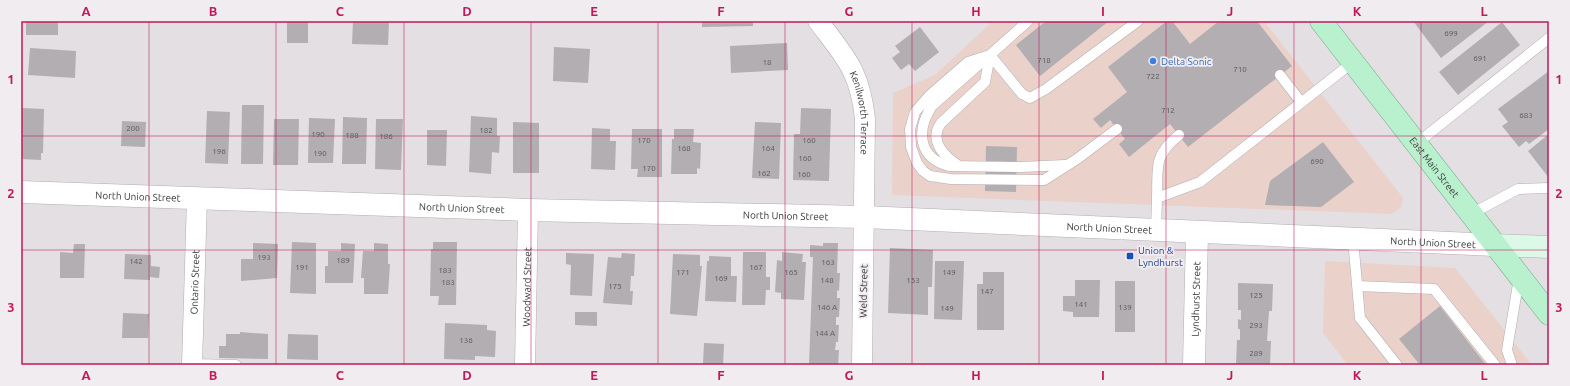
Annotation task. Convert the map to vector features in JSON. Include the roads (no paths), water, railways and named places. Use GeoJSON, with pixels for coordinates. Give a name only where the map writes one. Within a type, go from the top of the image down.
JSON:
{"type":"FeatureCollection","features":[{"type":"Feature","properties":{"kind":"main road","name":"East Main Street"},"geometry":{"type":"LineString","coordinates":[[1323,22],[1549,314]]}},
{"type":"Feature","properties":{"kind":"main road","name":"North Union Street"},"geometry":{"type":"LineString","coordinates":[[1495,245],[1549,247]]}},
{"type":"Feature","properties":{"kind":"street","name":"Kenilworth Terrace"},"geometry":{"type":"LineString","coordinates":[[818,21],[850,63],[860,85],[865,119],[864,217]]}},
{"type":"Feature","properties":{"kind":"street","name":"North Union Street"},"geometry":{"type":"LineString","coordinates":[[21,192],[528,210],[864,217],[1197,233],[1495,245]]}},
{"type":"Feature","properties":{"kind":"street","name":"Ontario Street"},"geometry":{"type":"LineString","coordinates":[[192,364],[197,198]]}},
{"type":"Feature","properties":{"kind":"street","name":"Woodward Street"},"geometry":{"type":"LineString","coordinates":[[525,365],[528,210]]}},
{"type":"Feature","properties":{"kind":"street","name":"Weld Street"},"geometry":{"type":"LineString","coordinates":[[862,365],[864,217]]}},
{"type":"Feature","properties":{"kind":"street","name":"Lyndhurst Street"},"geometry":{"type":"LineString","coordinates":[[1194,365],[1197,233]]}},
{"type":"Feature","properties":{"kind":"lane"},"geometry":{"type":"LineString","coordinates":[[1028,21],[932,106],[924,121],[923,142],[928,155],[939,164],[959,166],[1021,167],[1066,165]]}},
{"type":"Feature","properties":{"kind":"lane"},"geometry":{"type":"LineString","coordinates":[[990,55],[1022,94],[1030,98],[1046,89],[1138,21]]}},
{"type":"Feature","properties":{"kind":"lane"},"geometry":{"type":"LineString","coordinates":[[1416,144],[1549,38]]}},
{"type":"Feature","properties":{"kind":"lane"},"geometry":{"type":"LineString","coordinates":[[990,55],[968,62],[930,95],[915,112],[910,129],[910,139],[914,157],[923,171],[930,176],[965,179],[1044,180],[1077,159],[1117,128]]}},
{"type":"Feature","properties":{"kind":"lane"},"geometry":{"type":"LineString","coordinates":[[959,166],[948,159],[940,150],[936,137],[937,130],[941,123],[985,82],[990,55]]}},
{"type":"Feature","properties":{"kind":"lane"},"geometry":{"type":"LineString","coordinates":[[1157,198],[1200,182],[1353,62]]}},
{"type":"Feature","properties":{"kind":"lane"},"geometry":{"type":"LineString","coordinates":[[1280,75],[1301,102]]}},
{"type":"Feature","properties":{"kind":"lane"},"geometry":{"type":"LineString","coordinates":[[1156,231],[1159,160],[1165,147],[1179,135]]}},
{"type":"Feature","properties":{"kind":"lane"},"geometry":{"type":"LineString","coordinates":[[1471,214],[1518,189],[1549,188]]}},
{"type":"Feature","properties":{"kind":"lane"},"geometry":{"type":"LineString","coordinates":[[1353,239],[1360,318],[1397,365]]}},
{"type":"Feature","properties":{"kind":"lane"},"geometry":{"type":"LineString","coordinates":[[1512,365],[1507,350],[1519,276]]}},
{"type":"Feature","properties":{"kind":"lane"},"geometry":{"type":"LineString","coordinates":[[1357,286],[1434,289],[1495,365]]}},
{"type":"Feature","properties":{"kind":"lane"},"geometry":{"type":"LineString","coordinates":[[192,364],[236,365]]}},
{"type":"Feature","properties":{"kind":"place","name":"Delta Sonic"},"geometry":{"type":"Point","coordinates":[1153,61]}},
{"type":"Feature","properties":{"kind":"place","name":"Union & Lyndhurst"},"geometry":{"type":"Point","coordinates":[1130,256]}}]}
